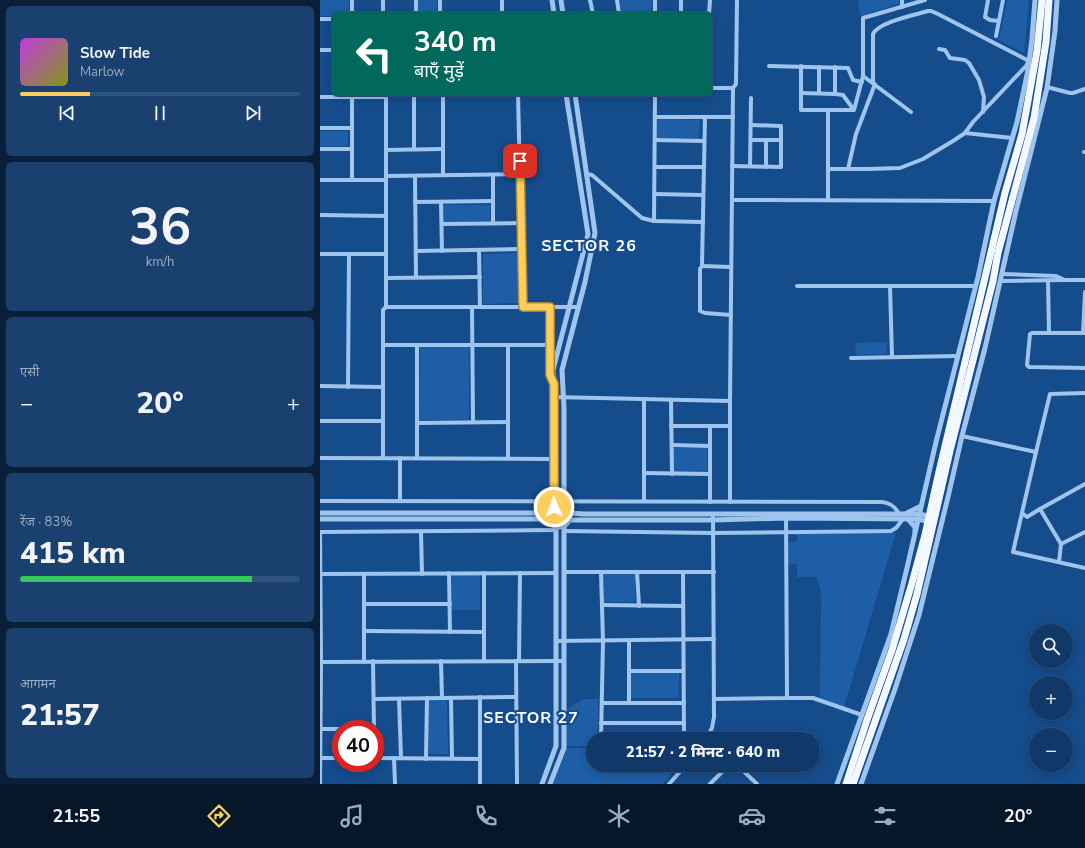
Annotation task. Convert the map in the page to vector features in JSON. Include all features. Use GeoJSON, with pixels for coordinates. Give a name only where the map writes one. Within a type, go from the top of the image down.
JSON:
{"type":"FeatureCollection","features":[{"type":"Feature","properties":{"kind":"highway"},"geometry":{"type":"LineString","coordinates":[[854,784],[904,639],[917,594],[931,519],[1005,193],[1022,134],[1037,51],[1042,0]]}},
{"type":"Feature","properties":{"kind":"highway"},"geometry":{"type":"LineString","coordinates":[[846,784],[892,650],[950,451],[993,281],[998,253],[1034,118],[1046,42],[1049,0]]}},
{"type":"Feature","properties":{"kind":"street"},"geometry":{"type":"LineString","coordinates":[[352,0],[352,12]]}},
{"type":"Feature","properties":{"kind":"street"},"geometry":{"type":"LineString","coordinates":[[383,0],[383,12]]}},
{"type":"Feature","properties":{"kind":"street"},"geometry":{"type":"LineString","coordinates":[[416,0],[416,12]]}},
{"type":"Feature","properties":{"kind":"street"},"geometry":{"type":"LineString","coordinates":[[440,0],[440,12]]}},
{"type":"Feature","properties":{"kind":"street"},"geometry":{"type":"LineString","coordinates":[[502,0],[502,12]]}},
{"type":"Feature","properties":{"kind":"street"},"geometry":{"type":"LineString","coordinates":[[552,0],[554,12]]}},
{"type":"Feature","properties":{"kind":"street"},"geometry":{"type":"LineString","coordinates":[[561,0],[563,12]]}},
{"type":"Feature","properties":{"kind":"street"},"geometry":{"type":"LineString","coordinates":[[590,0],[593,12]]}},
{"type":"Feature","properties":{"kind":"street"},"geometry":{"type":"LineString","coordinates":[[617,0],[619,12]]}},
{"type":"Feature","properties":{"kind":"street"},"geometry":{"type":"LineString","coordinates":[[655,0],[655,12]]}},
{"type":"Feature","properties":{"kind":"street"},"geometry":{"type":"LineString","coordinates":[[681,0],[682,12]]}},
{"type":"Feature","properties":{"kind":"street"},"geometry":{"type":"LineString","coordinates":[[709,12],[710,0]]}},
{"type":"Feature","properties":{"kind":"street"},"geometry":{"type":"LineString","coordinates":[[730,502],[733,88],[736,84],[737,0]]}},
{"type":"Feature","properties":{"kind":"street"},"geometry":{"type":"LineString","coordinates":[[902,0],[902,6]]}},
{"type":"Feature","properties":{"kind":"street"},"geometry":{"type":"LineString","coordinates":[[854,110],[864,76],[863,18],[925,0]]}},
{"type":"Feature","properties":{"kind":"street"},"geometry":{"type":"LineString","coordinates":[[988,0],[985,17],[990,20],[999,21]]}},
{"type":"Feature","properties":{"kind":"street"},"geometry":{"type":"LineString","coordinates":[[996,36],[1003,0]]}},
{"type":"Feature","properties":{"kind":"street"},"geometry":{"type":"LineString","coordinates":[[837,784],[891,634],[916,533],[936,442],[976,286],[994,201],[1017,122],[1029,61],[1035,0]]}},
{"type":"Feature","properties":{"kind":"street"},"geometry":{"type":"LineString","coordinates":[[861,784],[895,689],[919,615],[962,436],[985,348],[1016,211],[1047,87],[1055,31],[1057,0]]}},
{"type":"Feature","properties":{"kind":"street"},"geometry":{"type":"LineString","coordinates":[[848,169],[856,134],[874,84],[873,34],[875,30],[883,25],[931,12],[938,14],[1029,61]]}},
{"type":"Feature","properties":{"kind":"street"},"geometry":{"type":"LineString","coordinates":[[320,19],[332,19]]}},
{"type":"Feature","properties":{"kind":"street"},"geometry":{"type":"LineString","coordinates":[[940,49],[945,50],[950,58],[965,60],[969,63],[979,80],[984,98],[983,112]]}},
{"type":"Feature","properties":{"kind":"street"},"geometry":{"type":"LineString","coordinates":[[320,50],[332,50]]}},
{"type":"Feature","properties":{"kind":"street"},"geometry":{"type":"LineString","coordinates":[[828,169],[900,168],[923,159],[965,133],[973,122],[1029,61]]}},
{"type":"Feature","properties":{"kind":"street"},"geometry":{"type":"LineString","coordinates":[[769,66],[819,66],[848,68],[853,80],[862,82]]}},
{"type":"Feature","properties":{"kind":"street"},"geometry":{"type":"LineString","coordinates":[[801,66],[801,110],[854,110]]}},
{"type":"Feature","properties":{"kind":"street"},"geometry":{"type":"LineString","coordinates":[[819,66],[819,94]]}},
{"type":"Feature","properties":{"kind":"street"},"geometry":{"type":"LineString","coordinates":[[835,67],[835,94]]}},
{"type":"Feature","properties":{"kind":"street"},"geometry":{"type":"LineString","coordinates":[[864,76],[911,112]]}},
{"type":"Feature","properties":{"kind":"street"},"geometry":{"type":"LineString","coordinates":[[1047,87],[1073,93],[1085,89]]}},
{"type":"Feature","properties":{"kind":"street"},"geometry":{"type":"LineString","coordinates":[[712,88],[733,88]]}},
{"type":"Feature","properties":{"kind":"street"},"geometry":{"type":"LineString","coordinates":[[801,93],[843,95],[854,110]]}},
{"type":"Feature","properties":{"kind":"street"},"geometry":{"type":"LineString","coordinates":[[320,97],[332,95]]}},
{"type":"Feature","properties":{"kind":"street"},"geometry":{"type":"LineString","coordinates":[[344,96],[369,96]]}},
{"type":"Feature","properties":{"kind":"street"},"geometry":{"type":"LineString","coordinates":[[383,458],[383,310],[386,307],[386,96]]}},
{"type":"Feature","properties":{"kind":"street"},"geometry":{"type":"LineString","coordinates":[[414,96],[414,149]]}},
{"type":"Feature","properties":{"kind":"street"},"geometry":{"type":"LineString","coordinates":[[443,96],[443,175]]}},
{"type":"Feature","properties":{"kind":"street"},"geometry":{"type":"LineString","coordinates":[[518,96],[523,307]]}},
{"type":"Feature","properties":{"kind":"street"},"geometry":{"type":"LineString","coordinates":[[542,784],[556,746],[556,529],[550,523],[549,519],[550,510],[554,504],[554,370],[588,234],[566,96]]}},
{"type":"Feature","properties":{"kind":"street"},"geometry":{"type":"LineString","coordinates":[[550,784],[564,748],[564,529],[570,520],[570,513],[564,504],[562,370],[596,233],[575,96]]}},
{"type":"Feature","properties":{"kind":"street"},"geometry":{"type":"LineString","coordinates":[[654,221],[655,96]]}},
{"type":"Feature","properties":{"kind":"street"},"geometry":{"type":"LineString","coordinates":[[352,97],[352,180]]}},
{"type":"Feature","properties":{"kind":"street"},"geometry":{"type":"LineString","coordinates":[[750,166],[751,98]]}},
{"type":"Feature","properties":{"kind":"street"},"geometry":{"type":"LineString","coordinates":[[828,110],[828,200]]}},
{"type":"Feature","properties":{"kind":"street"},"geometry":{"type":"LineString","coordinates":[[655,117],[733,117]]}},
{"type":"Feature","properties":{"kind":"street"},"geometry":{"type":"LineString","coordinates":[[705,117],[700,311],[704,313],[731,315]]}},
{"type":"Feature","properties":{"kind":"street"},"geometry":{"type":"LineString","coordinates":[[732,166],[781,167],[780,126],[751,125]]}},
{"type":"Feature","properties":{"kind":"street"},"geometry":{"type":"LineString","coordinates":[[320,128],[352,128]]}},
{"type":"Feature","properties":{"kind":"street"},"geometry":{"type":"LineString","coordinates":[[965,133],[1012,138]]}},
{"type":"Feature","properties":{"kind":"street"},"geometry":{"type":"LineString","coordinates":[[655,140],[704,141]]}},
{"type":"Feature","properties":{"kind":"street"},"geometry":{"type":"LineString","coordinates":[[751,140],[781,140]]}},
{"type":"Feature","properties":{"kind":"street"},"geometry":{"type":"LineString","coordinates":[[766,140],[766,166]]}},
{"type":"Feature","properties":{"kind":"street"},"geometry":{"type":"LineString","coordinates":[[386,150],[443,148]]}},
{"type":"Feature","properties":{"kind":"street"},"geometry":{"type":"LineString","coordinates":[[320,149],[352,149]]}},
{"type":"Feature","properties":{"kind":"street"},"geometry":{"type":"LineString","coordinates":[[655,167],[704,167]]}},
{"type":"Feature","properties":{"kind":"street"},"geometry":{"type":"LineString","coordinates":[[320,180],[352,180],[443,175],[520,174]]}},
{"type":"Feature","properties":{"kind":"street"},"geometry":{"type":"LineString","coordinates":[[587,174],[592,175],[642,218],[654,221],[702,222]]}},
{"type":"Feature","properties":{"kind":"street"},"geometry":{"type":"LineString","coordinates":[[493,175],[493,223]]}},
{"type":"Feature","properties":{"kind":"street"},"geometry":{"type":"LineString","coordinates":[[415,176],[416,278]]}},
{"type":"Feature","properties":{"kind":"street"},"geometry":{"type":"LineString","coordinates":[[654,194],[703,195]]}},
{"type":"Feature","properties":{"kind":"street"},"geometry":{"type":"LineString","coordinates":[[732,200],[994,201]]}},
{"type":"Feature","properties":{"kind":"street"},"geometry":{"type":"LineString","coordinates":[[415,202],[493,202]]}},
{"type":"Feature","properties":{"kind":"street"},"geometry":{"type":"LineString","coordinates":[[441,202],[442,250]]}},
{"type":"Feature","properties":{"kind":"street"},"geometry":{"type":"LineString","coordinates":[[320,215],[386,216]]}},
{"type":"Feature","properties":{"kind":"street"},"geometry":{"type":"LineString","coordinates":[[442,224],[521,223]]}},
{"type":"Feature","properties":{"kind":"street"},"geometry":{"type":"LineString","coordinates":[[479,250],[480,307]]}},
{"type":"Feature","properties":{"kind":"street"},"geometry":{"type":"LineString","coordinates":[[416,251],[522,250]]}},
{"type":"Feature","properties":{"kind":"street"},"geometry":{"type":"LineString","coordinates":[[320,254],[386,254]]}},
{"type":"Feature","properties":{"kind":"street"},"geometry":{"type":"LineString","coordinates":[[348,254],[348,386]]}},
{"type":"Feature","properties":{"kind":"street"},"geometry":{"type":"LineString","coordinates":[[702,266],[731,267]]}},
{"type":"Feature","properties":{"kind":"street"},"geometry":{"type":"LineString","coordinates":[[1002,274],[1056,276],[1065,280]]}},
{"type":"Feature","properties":{"kind":"street"},"geometry":{"type":"LineString","coordinates":[[386,278],[480,277]]}},
{"type":"Feature","properties":{"kind":"street"},"geometry":{"type":"LineString","coordinates":[[1000,282],[1085,280]]}},
{"type":"Feature","properties":{"kind":"street"},"geometry":{"type":"LineString","coordinates":[[1048,281],[1049,333]]}},
{"type":"Feature","properties":{"kind":"street"},"geometry":{"type":"LineString","coordinates":[[797,286],[976,286]]}},
{"type":"Feature","properties":{"kind":"street"},"geometry":{"type":"LineString","coordinates":[[890,286],[892,357]]}},
{"type":"Feature","properties":{"kind":"street"},"geometry":{"type":"LineString","coordinates":[[1085,292],[1084,333],[1030,334],[1028,367],[1085,368]]}},
{"type":"Feature","properties":{"kind":"street"},"geometry":{"type":"LineString","coordinates":[[386,307],[578,307]]}},
{"type":"Feature","properties":{"kind":"street"},"geometry":{"type":"LineString","coordinates":[[472,307],[473,422]]}},
{"type":"Feature","properties":{"kind":"street"},"geometry":{"type":"LineString","coordinates":[[550,307],[550,375],[554,384]]}},
{"type":"Feature","properties":{"kind":"street"},"geometry":{"type":"LineString","coordinates":[[383,345],[550,346]]}},
{"type":"Feature","properties":{"kind":"street"},"geometry":{"type":"LineString","coordinates":[[417,458],[418,345]]}},
{"type":"Feature","properties":{"kind":"street"},"geometry":{"type":"LineString","coordinates":[[508,345],[508,458]]}},
{"type":"Feature","properties":{"kind":"street"},"geometry":{"type":"LineString","coordinates":[[851,358],[958,356]]}},
{"type":"Feature","properties":{"kind":"street"},"geometry":{"type":"LineString","coordinates":[[320,386],[383,386]]}},
{"type":"Feature","properties":{"kind":"street"},"geometry":{"type":"LineString","coordinates":[[1085,393],[1050,394],[1013,552],[1085,568]]}},
{"type":"Feature","properties":{"kind":"street"},"geometry":{"type":"LineString","coordinates":[[554,397],[730,401]]}},
{"type":"Feature","properties":{"kind":"street"},"geometry":{"type":"LineString","coordinates":[[644,399],[644,501]]}},
{"type":"Feature","properties":{"kind":"street"},"geometry":{"type":"LineString","coordinates":[[671,400],[672,474]]}},
{"type":"Feature","properties":{"kind":"street"},"geometry":{"type":"LineString","coordinates":[[320,421],[383,421]]}},
{"type":"Feature","properties":{"kind":"street"},"geometry":{"type":"LineString","coordinates":[[417,423],[508,422]]}},
{"type":"Feature","properties":{"kind":"street"},"geometry":{"type":"LineString","coordinates":[[671,426],[730,426]]}},
{"type":"Feature","properties":{"kind":"street"},"geometry":{"type":"LineString","coordinates":[[710,426],[710,502]]}},
{"type":"Feature","properties":{"kind":"street"},"geometry":{"type":"LineString","coordinates":[[962,436],[1036,452]]}},
{"type":"Feature","properties":{"kind":"street"},"geometry":{"type":"LineString","coordinates":[[672,445],[710,446]]}},
{"type":"Feature","properties":{"kind":"street"},"geometry":{"type":"LineString","coordinates":[[320,458],[554,459]]}},
{"type":"Feature","properties":{"kind":"street"},"geometry":{"type":"LineString","coordinates":[[400,458],[400,500]]}},
{"type":"Feature","properties":{"kind":"street"},"geometry":{"type":"LineString","coordinates":[[644,473],[710,474]]}},
{"type":"Feature","properties":{"kind":"street"},"geometry":{"type":"LineString","coordinates":[[1022,512],[1027,516],[1085,484]]}},
{"type":"Feature","properties":{"kind":"street"},"geometry":{"type":"LineString","coordinates":[[320,501],[400,500],[554,504],[561,506],[564,504],[644,501],[882,502],[894,506],[903,517],[915,527],[916,533]]}},
{"type":"Feature","properties":{"kind":"street"},"geometry":{"type":"LineString","coordinates":[[320,784],[320,532],[421,532],[556,529],[562,527],[564,529],[713,533],[891,531],[896,528],[903,517],[921,506]]}},
{"type":"Feature","properties":{"kind":"street"},"geometry":{"type":"LineString","coordinates":[[1040,509],[1061,544],[1059,562]]}},
{"type":"Feature","properties":{"kind":"street"},"geometry":{"type":"LineString","coordinates":[[320,513],[549,513]]}},
{"type":"Feature","properties":{"kind":"street"},"geometry":{"type":"LineString","coordinates":[[570,513],[713,517]]}},
{"type":"Feature","properties":{"kind":"street"},"geometry":{"type":"LineString","coordinates":[[570,520],[786,516],[919,516],[931,519]]}},
{"type":"Feature","properties":{"kind":"street"},"geometry":{"type":"LineString","coordinates":[[786,516],[787,698]]}},
{"type":"Feature","properties":{"kind":"street"},"geometry":{"type":"LineString","coordinates":[[710,732],[714,717],[713,517]]}},
{"type":"Feature","properties":{"kind":"street"},"geometry":{"type":"LineString","coordinates":[[320,518],[549,519]]}},
{"type":"Feature","properties":{"kind":"street"},"geometry":{"type":"LineString","coordinates":[[421,532],[422,574]]}},
{"type":"Feature","properties":{"kind":"street"},"geometry":{"type":"LineString","coordinates":[[1061,544],[1085,532]]}},
{"type":"Feature","properties":{"kind":"street"},"geometry":{"type":"LineString","coordinates":[[564,572],[714,572]]}},
{"type":"Feature","properties":{"kind":"street"},"geometry":{"type":"LineString","coordinates":[[601,572],[603,641],[601,732]]}},
{"type":"Feature","properties":{"kind":"street"},"geometry":{"type":"LineString","coordinates":[[637,572],[639,606]]}},
{"type":"Feature","properties":{"kind":"street"},"geometry":{"type":"LineString","coordinates":[[683,572],[684,732]]}},
{"type":"Feature","properties":{"kind":"street"},"geometry":{"type":"LineString","coordinates":[[484,573],[484,661]]}},
{"type":"Feature","properties":{"kind":"street"},"geometry":{"type":"LineString","coordinates":[[517,784],[516,697],[520,573]]}},
{"type":"Feature","properties":{"kind":"street"},"geometry":{"type":"LineString","coordinates":[[321,574],[556,573]]}},
{"type":"Feature","properties":{"kind":"street"},"geometry":{"type":"LineString","coordinates":[[364,574],[364,661]]}},
{"type":"Feature","properties":{"kind":"street"},"geometry":{"type":"LineString","coordinates":[[449,574],[450,632]]}},
{"type":"Feature","properties":{"kind":"street"},"geometry":{"type":"LineString","coordinates":[[364,604],[450,604]]}},
{"type":"Feature","properties":{"kind":"street"},"geometry":{"type":"LineString","coordinates":[[602,606],[683,606]]}},
{"type":"Feature","properties":{"kind":"street"},"geometry":{"type":"LineString","coordinates":[[364,631],[484,632]]}},
{"type":"Feature","properties":{"kind":"street"},"geometry":{"type":"LineString","coordinates":[[629,640],[629,703]]}},
{"type":"Feature","properties":{"kind":"street"},"geometry":{"type":"LineString","coordinates":[[556,642],[714,640]]}},
{"type":"Feature","properties":{"kind":"street"},"geometry":{"type":"LineString","coordinates":[[373,661],[374,720]]}},
{"type":"Feature","properties":{"kind":"street"},"geometry":{"type":"LineString","coordinates":[[441,661],[442,698]]}},
{"type":"Feature","properties":{"kind":"street"},"geometry":{"type":"LineString","coordinates":[[321,662],[564,661]]}},
{"type":"Feature","properties":{"kind":"street"},"geometry":{"type":"LineString","coordinates":[[629,671],[684,670]]}},
{"type":"Feature","properties":{"kind":"street"},"geometry":{"type":"LineString","coordinates":[[480,697],[480,784]]}},
{"type":"Feature","properties":{"kind":"street"},"geometry":{"type":"LineString","coordinates":[[374,699],[516,697]]}},
{"type":"Feature","properties":{"kind":"street"},"geometry":{"type":"LineString","coordinates":[[426,759],[427,698]]}},
{"type":"Feature","properties":{"kind":"street"},"geometry":{"type":"LineString","coordinates":[[451,698],[452,758]]}},
{"type":"Feature","properties":{"kind":"street"},"geometry":{"type":"LineString","coordinates":[[714,698],[814,698],[862,716]]}},
{"type":"Feature","properties":{"kind":"street"},"geometry":{"type":"LineString","coordinates":[[399,699],[401,758]]}},
{"type":"Feature","properties":{"kind":"street"},"geometry":{"type":"LineString","coordinates":[[602,703],[684,703]]}},
{"type":"Feature","properties":{"kind":"street"},"geometry":{"type":"LineString","coordinates":[[601,723],[684,724]]}},
{"type":"Feature","properties":{"kind":"street"},"geometry":{"type":"LineString","coordinates":[[321,729],[332,729]]}},
{"type":"Feature","properties":{"kind":"street"},"geometry":{"type":"LineString","coordinates":[[320,758],[332,758]]}},
{"type":"Feature","properties":{"kind":"street"},"geometry":{"type":"LineString","coordinates":[[384,758],[480,758]]}},
{"type":"Feature","properties":{"kind":"street"},"geometry":{"type":"LineString","coordinates":[[394,758],[395,784]]}},
{"type":"Feature","properties":{"kind":"street"},"geometry":{"type":"LineString","coordinates":[[669,784],[680,772]]}},
{"type":"Feature","properties":{"kind":"street"},"geometry":{"type":"LineString","coordinates":[[710,784],[722,772]]}},
{"type":"Feature","properties":{"kind":"street"},"geometry":{"type":"LineString","coordinates":[[745,772],[758,784]]}},
{"type":"Feature","properties":{"kind":"shaded area"},"geometry":{"type":"Polygon","coordinates":[[[320,0],[349,0],[349,12],[332,12],[332,16],[320,16],[320,0]]]}},
{"type":"Feature","properties":{"kind":"shaded area"},"geometry":{"type":"Polygon","coordinates":[[[418,0],[437,0],[437,12],[418,12],[418,0]]]}},
{"type":"Feature","properties":{"kind":"shaded area"},"geometry":{"type":"Polygon","coordinates":[[[619,0],[652,0],[652,12],[621,12],[619,0]]]}},
{"type":"Feature","properties":{"kind":"shaded area"},"geometry":{"type":"Polygon","coordinates":[[[858,0],[899,0],[899,4],[860,16],[858,0]]]}},
{"type":"Feature","properties":{"kind":"shaded area"},"geometry":{"type":"Polygon","coordinates":[[[1007,0],[1029,0],[1024,53],[999,40],[1007,0]]]}},
{"type":"Feature","properties":{"kind":"shaded area"},"geometry":{"type":"Polygon","coordinates":[[[656,119],[700,120],[699,139],[656,138],[656,119]]]}},
{"type":"Feature","properties":{"kind":"shaded area"},"geometry":{"type":"Polygon","coordinates":[[[320,131],[348,131],[348,146],[320,146],[320,131]]]}},
{"type":"Feature","properties":{"kind":"shaded area"},"geometry":{"type":"Polygon","coordinates":[[[443,205],[490,205],[490,221],[443,222],[443,205]]]}},
{"type":"Feature","properties":{"kind":"shaded area"},"geometry":{"type":"Polygon","coordinates":[[[519,253],[519,303],[483,304],[483,254],[519,253]]]}},
{"type":"Feature","properties":{"kind":"shaded area"},"geometry":{"type":"Polygon","coordinates":[[[887,342],[887,354],[856,355],[855,343],[887,342]]]}},
{"type":"Feature","properties":{"kind":"shaded area"},"geometry":{"type":"Polygon","coordinates":[[[420,347],[469,347],[469,420],[419,420],[420,347]]]}},
{"type":"Feature","properties":{"kind":"shaded area"},"geometry":{"type":"Polygon","coordinates":[[[673,448],[707,448],[707,472],[673,472],[673,448]]]}},
{"type":"Feature","properties":{"kind":"shaded area"},"geometry":{"type":"Polygon","coordinates":[[[558,508],[565,513],[566,516],[561,523],[558,524],[551,519],[550,516],[555,509],[558,508]]]}},
{"type":"Feature","properties":{"kind":"shaded area"},"geometry":{"type":"Polygon","coordinates":[[[797,533],[896,533],[844,707],[820,698],[821,591],[816,577],[797,577],[797,564],[787,564],[787,542],[797,541],[797,533]]]}},
{"type":"Feature","properties":{"kind":"shaded area"},"geometry":{"type":"Polygon","coordinates":[[[603,573],[635,573],[635,602],[603,602],[603,573]]]}},
{"type":"Feature","properties":{"kind":"shaded area"},"geometry":{"type":"Polygon","coordinates":[[[452,575],[480,575],[480,610],[452,610],[452,575]]]}},
{"type":"Feature","properties":{"kind":"shaded area"},"geometry":{"type":"Polygon","coordinates":[[[679,672],[679,698],[630,698],[630,673],[679,672]]]}},
{"type":"Feature","properties":{"kind":"shaded area"},"geometry":{"type":"Polygon","coordinates":[[[583,699],[598,699],[598,732],[586,732],[586,746],[566,746],[566,710],[583,699]]]}},
{"type":"Feature","properties":{"kind":"shaded area"},"geometry":{"type":"Polygon","coordinates":[[[428,700],[447,700],[448,754],[429,754],[428,700]]]}},
{"type":"Feature","properties":{"kind":"shaded area"},"geometry":{"type":"Polygon","coordinates":[[[567,748],[586,748],[586,772],[673,772],[663,784],[553,784],[567,748]]]}},
{"type":"Feature","properties":{"kind":"district","name":"SECTOR 26"},"geometry":{"type":"Point","coordinates":[589,245]}},
{"type":"Feature","properties":{"kind":"district","name":"SECTOR 27"},"geometry":{"type":"Point","coordinates":[531,717]}},
{"type":"Feature","properties":{"kind":"route"},"geometry":{"type":"LineString","coordinates":[[520,161],[523,307],[550,307],[550,375],[554,384],[554,507]]}}]}
